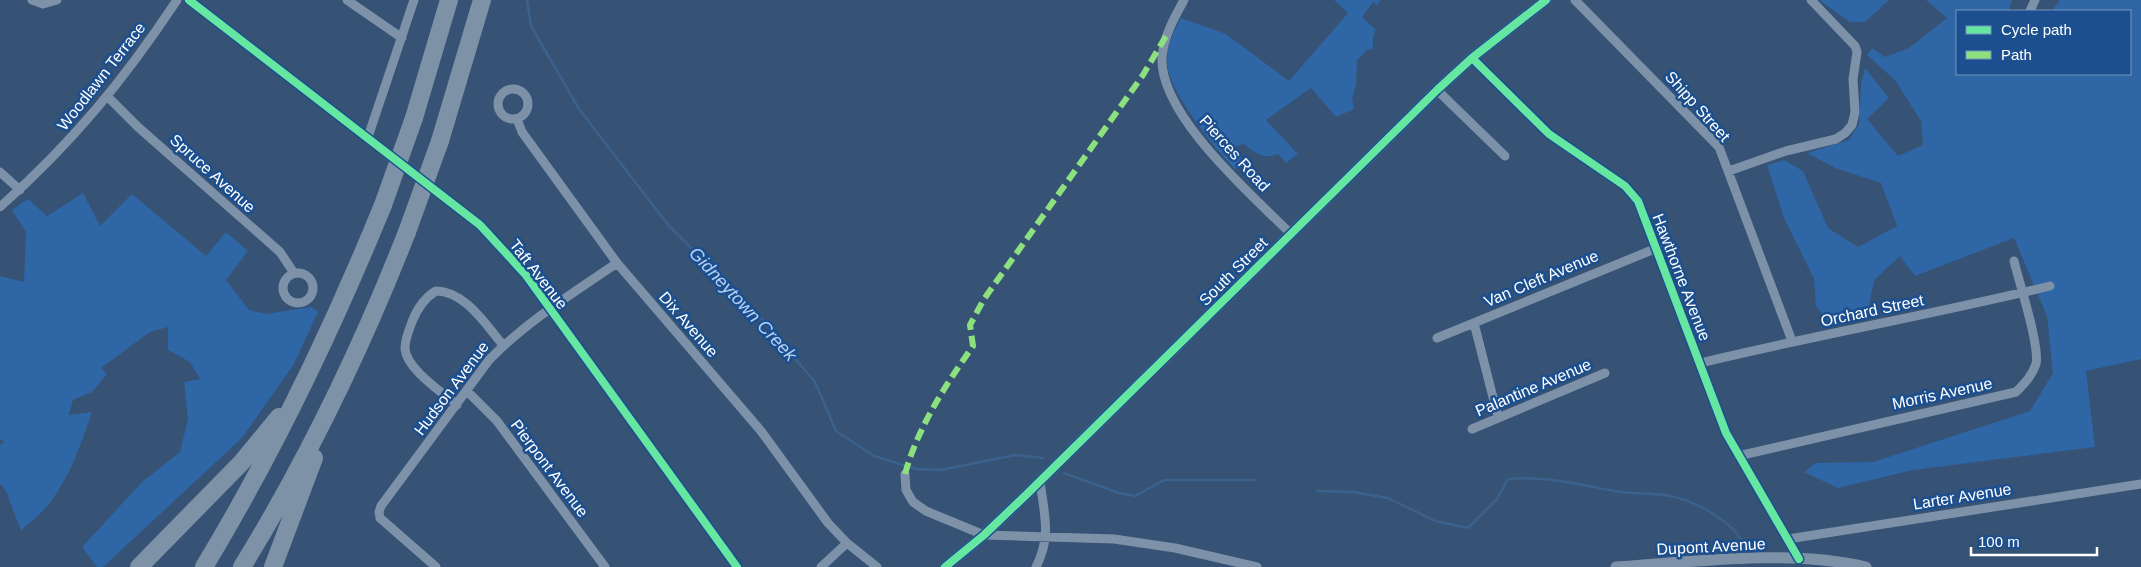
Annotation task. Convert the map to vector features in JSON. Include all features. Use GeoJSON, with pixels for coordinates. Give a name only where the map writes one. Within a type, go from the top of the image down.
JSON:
{"type":"FeatureCollection","features":[{"type":"Feature","properties":{"kind":"highway"},"geometry":{"type":"LineString","coordinates":[[204,567],[266,459],[328,336],[383,205],[414,118],[449,0]]}},
{"type":"Feature","properties":{"kind":"highway"},"geometry":{"type":"LineString","coordinates":[[273,567],[357,350],[407,232],[440,141],[482,0]]}},
{"type":"Feature","properties":{"kind":"highway"},"geometry":{"type":"LineString","coordinates":[[139,567],[266,435],[282,413],[328,336]]}},
{"type":"Feature","properties":{"kind":"highway"},"geometry":{"type":"LineString","coordinates":[[242,567],[295,474],[357,350]]}},
{"type":"Feature","properties":{"kind":"street"},"geometry":{"type":"LineString","coordinates":[[32,0],[42,4],[56,1]]}},
{"type":"Feature","properties":{"kind":"street","name":"Woodlawn Terrace"},"geometry":{"type":"LineString","coordinates":[[0,207],[81,130],[108,97],[177,0]]}},
{"type":"Feature","properties":{"kind":"street","name":"Taft Avenue"},"geometry":{"type":"LineString","coordinates":[[189,0],[480,225],[525,274],[737,567]]}},
{"type":"Feature","properties":{"kind":"street"},"geometry":{"type":"LineString","coordinates":[[347,0],[402,38]]}},
{"type":"Feature","properties":{"kind":"street"},"geometry":{"type":"LineString","coordinates":[[368,137],[414,0]]}},
{"type":"Feature","properties":{"kind":"street","name":"Pierces Road"},"geometry":{"type":"LineString","coordinates":[[1184,0],[1166,36],[1163,51],[1164,70],[1170,90],[1191,129],[1219,162],[1291,234]]}},
{"type":"Feature","properties":{"kind":"street","name":"South Street"},"geometry":{"type":"LineString","coordinates":[[945,567],[984,535],[1040,481],[1437,90],[1472,58],[1546,0]]}},
{"type":"Feature","properties":{"kind":"street","name":"Shipp Street"},"geometry":{"type":"LineString","coordinates":[[1575,0],[1715,142],[1729,171],[1792,341]]}},
{"type":"Feature","properties":{"kind":"street"},"geometry":{"type":"LineString","coordinates":[[1729,171],[1786,151],[1836,139],[1846,133],[1852,125],[1855,112],[1853,79],[1857,52],[1855,46],[1811,0]]}},
{"type":"Feature","properties":{"kind":"street","name":"Hawthorne Avenue"},"geometry":{"type":"LineString","coordinates":[[1472,58],[1549,134],[1634,194],[1700,363],[1718,416],[1738,456],[1799,559]]}},
{"type":"Feature","properties":{"kind":"street"},"geometry":{"type":"LineString","coordinates":[[1437,90],[1505,156]]}},
{"type":"Feature","properties":{"kind":"street","name":"Spruce Avenue"},"geometry":{"type":"LineString","coordinates":[[108,97],[138,127],[280,252],[294,273]]}},
{"type":"Feature","properties":{"kind":"street","name":"Dix Avenue"},"geometry":{"type":"LineString","coordinates":[[517,119],[522,132],[617,263],[761,431],[828,523],[847,543],[877,567]]}},
{"type":"Feature","properties":{"kind":"street"},"geometry":{"type":"LineString","coordinates":[[0,172],[20,190]]}},
{"type":"Feature","properties":{"kind":"street","name":"Van Cleft Avenue"},"geometry":{"type":"LineString","coordinates":[[1437,338],[1656,248]]}},
{"type":"Feature","properties":{"kind":"street","name":"Morris Avenue"},"geometry":{"type":"LineString","coordinates":[[1738,456],[2016,392],[2029,380],[2036,363],[2034,339],[2014,261]]}},
{"type":"Feature","properties":{"kind":"street","name":"Hudson Avenue"},"geometry":{"type":"LineString","coordinates":[[436,567],[380,518],[381,506],[489,360],[503,345],[549,309],[617,263]]}},
{"type":"Feature","properties":{"kind":"street","name":"Orchard Street"},"geometry":{"type":"LineString","coordinates":[[1700,363],[1792,341],[1910,319],[2050,286]]}},
{"type":"Feature","properties":{"kind":"street"},"geometry":{"type":"LineString","coordinates":[[457,405],[414,368],[406,355],[406,338],[423,302],[436,292],[454,295],[476,312],[503,345]]}},
{"type":"Feature","properties":{"kind":"street"},"geometry":{"type":"LineString","coordinates":[[1474,322],[1498,418]]}},
{"type":"Feature","properties":{"kind":"street","name":"Palantine Avenue"},"geometry":{"type":"LineString","coordinates":[[1472,429],[1605,373]]}},
{"type":"Feature","properties":{"kind":"street","name":"Pierpont Avenue"},"geometry":{"type":"LineString","coordinates":[[467,391],[497,422],[605,567]]}},
{"type":"Feature","properties":{"kind":"street"},"geometry":{"type":"LineString","coordinates":[[905,474],[906,490],[913,502],[926,511],[984,535],[1114,540],[1174,548],[1257,567]]}},
{"type":"Feature","properties":{"kind":"street"},"geometry":{"type":"LineString","coordinates":[[1036,567],[1044,550],[1046,536],[1040,481]]}},
{"type":"Feature","properties":{"kind":"street","name":"Larter Avenue"},"geometry":{"type":"LineString","coordinates":[[1788,539],[2141,484]]}},
{"type":"Feature","properties":{"kind":"street"},"geometry":{"type":"LineString","coordinates":[[822,567],[847,543]]}},
{"type":"Feature","properties":{"kind":"street","name":"Dupont Avenue"},"geometry":{"type":"LineString","coordinates":[[1616,567],[1722,560],[1799,559],[1846,562],[1866,567]]}},
{"type":"Feature","properties":{"kind":"shaded area"},"geometry":{"type":"Polygon","coordinates":[[[1334,0],[1381,0],[1377,5],[1373,2],[1362,17],[1376,30],[1373,36],[1373,49],[1367,50],[1357,60],[1356,85],[1352,98],[1354,109],[1336,117],[1311,88],[1266,120],[1298,154],[1286,163],[1278,154],[1264,156],[1256,153],[1244,144],[1232,148],[1245,162],[1235,169],[1207,137],[1188,111],[1169,73],[1167,66],[1168,51],[1181,18],[1226,34],[1289,81],[1348,13],[1334,0]]]}},
{"type":"Feature","properties":{"kind":"shaded area"},"geometry":{"type":"Polygon","coordinates":[[[1819,0],[1889,0],[1865,22],[1850,22],[1819,0]]]}},
{"type":"Feature","properties":{"kind":"shaded area"},"geometry":{"type":"Polygon","coordinates":[[[1926,0],[2012,0],[2009,10],[1956,10],[1956,75],[2131,75],[2131,10],[2053,10],[2060,0],[2141,0],[2141,359],[2086,371],[2095,447],[1913,470],[1838,488],[1804,472],[1816,463],[1873,462],[2030,411],[2053,373],[2047,316],[2014,238],[1915,276],[1900,256],[1874,280],[1868,312],[1829,322],[1816,306],[1814,279],[1784,218],[1767,165],[1784,160],[1803,171],[1828,228],[1858,247],[1897,226],[1881,183],[1835,168],[1807,153],[1849,140],[1859,124],[1861,84],[1865,68],[1889,98],[1867,119],[1898,156],[1923,145],[1921,121],[1895,80],[1867,55],[1872,48],[1885,57],[1909,48],[1947,18],[1926,0]]]}},
{"type":"Feature","properties":{"kind":"shaded area"},"geometry":{"type":"Polygon","coordinates":[[[83,193],[100,226],[132,194],[206,256],[226,232],[248,251],[226,280],[249,310],[266,314],[311,307],[318,312],[294,364],[242,438],[103,567],[97,567],[82,547],[143,481],[180,452],[188,419],[184,382],[200,379],[190,362],[168,350],[168,327],[150,332],[101,368],[107,374],[92,392],[73,400],[69,415],[92,412],[69,471],[49,504],[21,531],[6,491],[0,484],[0,445],[5,441],[0,440],[0,276],[24,282],[26,232],[12,210],[28,199],[47,216],[83,193]]]}},
{"type":"Feature","properties":{"kind":"waterway","name":"Gidneytown Creek"},"geometry":{"type":"LineString","coordinates":[[527,0],[531,26],[579,109],[669,226],[756,312],[815,382],[836,431],[874,456],[916,469],[941,470],[1015,455],[1043,458]]}},
{"type":"Feature","properties":{"kind":"waterway","name":"Gidneytown Creek"},"geometry":{"type":"LineString","coordinates":[[1064,473],[1119,493],[1135,496],[1164,480],[1255,480]]}},
{"type":"Feature","properties":{"kind":"waterway","name":"Gidneytown Creek"},"geometry":{"type":"LineString","coordinates":[[1317,491],[1353,492],[1388,498],[1435,521],[1468,528],[1497,499],[1508,479],[1549,480],[1620,492],[1664,495],[1687,501],[1712,513],[1733,530],[1741,539],[1746,549]]}},
{"type":"Feature","properties":{"kind":"marked path"},"geometry":{"type":"LineString","coordinates":[[905,474],[917,440],[933,407],[973,346],[970,325],[984,299],[1143,75],[1166,36]]}},
{"type":"Feature","properties":{"kind":"cycle path"},"geometry":{"type":"LineString","coordinates":[[189,0],[480,225],[525,274],[737,567]]}},
{"type":"Feature","properties":{"kind":"cycle path"},"geometry":{"type":"LineString","coordinates":[[945,567],[984,535],[1027,494],[1437,90],[1472,58],[1546,0]]}},
{"type":"Feature","properties":{"kind":"cycle path"},"geometry":{"type":"LineString","coordinates":[[1472,58],[1549,134],[1625,186],[1638,201],[1726,433],[1799,559]]}}]}
